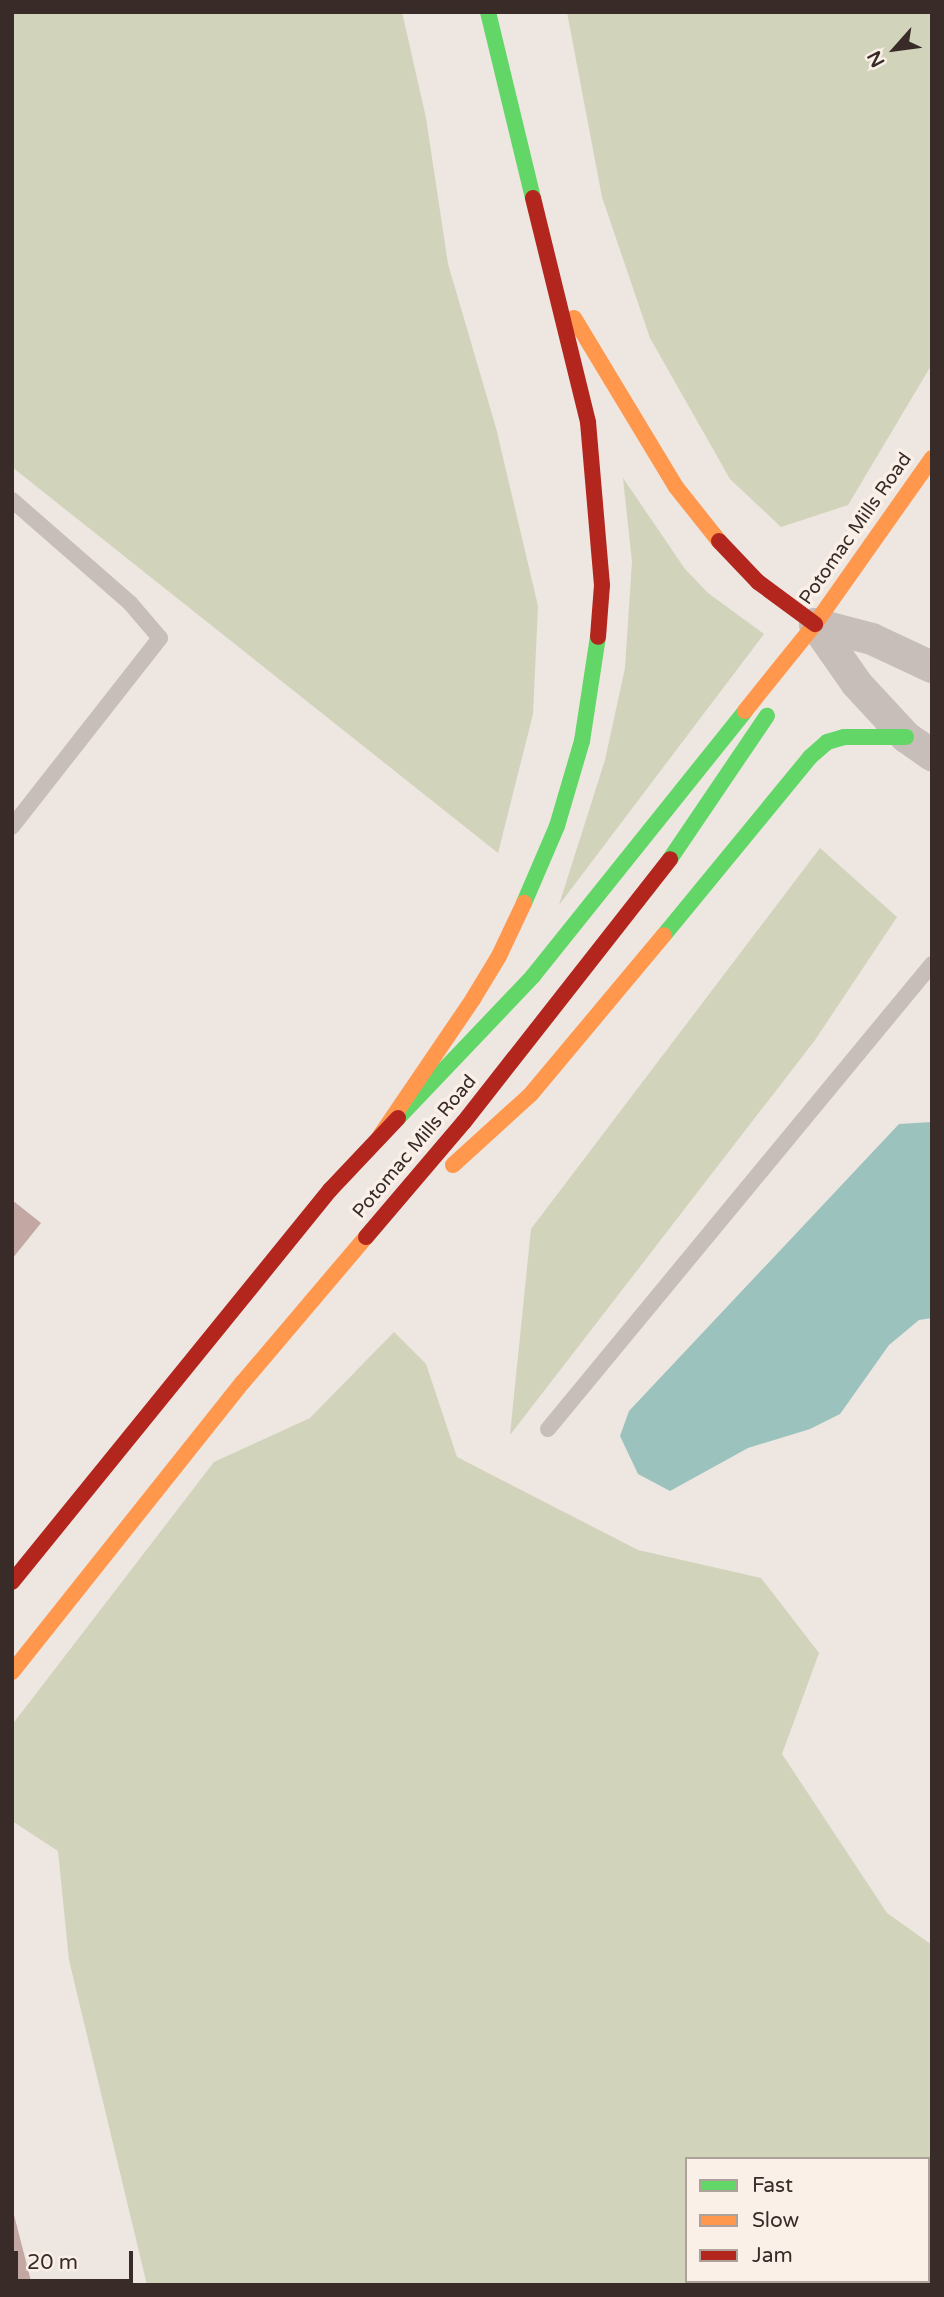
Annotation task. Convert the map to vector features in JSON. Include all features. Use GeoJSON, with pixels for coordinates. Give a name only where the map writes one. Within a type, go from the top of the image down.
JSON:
{"type":"FeatureCollection","features":[{"type":"Feature","properties":{"kind":"main road"},"geometry":{"type":"LineString","coordinates":[[380,1136],[499,956],[557,826],[582,741],[597,655],[602,584],[588,422],[488,12]]}},
{"type":"Feature","properties":{"kind":"main road"},"geometry":{"type":"LineString","coordinates":[[555,286],[676,486],[710,531],[758,582],[815,624]]}},
{"type":"Feature","properties":{"kind":"main road","name":"Potomac Mills Road"},"geometry":{"type":"LineString","coordinates":[[12,1582],[330,1190],[533,976],[815,624],[932,458]]}},
{"type":"Feature","properties":{"kind":"main road","name":"Potomac Mills Road"},"geometry":{"type":"LineString","coordinates":[[789,682],[815,624]]}},
{"type":"Feature","properties":{"kind":"main road","name":"Potomac Mills Road"},"geometry":{"type":"LineString","coordinates":[[12,1672],[243,1382],[464,1122],[638,903],[733,770],[775,704]]}},
{"type":"Feature","properties":{"kind":"main road"},"geometry":{"type":"LineString","coordinates":[[345,1263],[531,1094],[810,757],[827,742],[844,737],[906,737]]}},
{"type":"Feature","properties":{"kind":"street"},"geometry":{"type":"LineString","coordinates":[[815,624],[872,639],[932,667]]}},
{"type":"Feature","properties":{"kind":"street"},"geometry":{"type":"LineString","coordinates":[[815,624],[857,684],[906,737],[932,755]]}},
{"type":"Feature","properties":{"kind":"lane"},"geometry":{"type":"LineString","coordinates":[[12,500],[130,603],[160,638],[12,827]]}},
{"type":"Feature","properties":{"kind":"lane"},"geometry":{"type":"LineString","coordinates":[[548,1429],[932,964]]}},
{"type":"Feature","properties":{"kind":"green space"},"geometry":{"type":"Polygon","coordinates":[[[12,12],[402,12],[426,118],[448,264],[496,428],[538,606],[533,714],[498,853],[12,467],[12,12]]]}},
{"type":"Feature","properties":{"kind":"green space"},"geometry":{"type":"Polygon","coordinates":[[[567,12],[932,12],[932,364],[848,505],[781,527],[730,479],[650,338],[602,197],[567,12]]]}},
{"type":"Feature","properties":{"kind":"green space"},"geometry":{"type":"Polygon","coordinates":[[[623,478],[685,569],[708,593],[764,634],[559,905],[605,760],[625,668],[632,562],[623,478]]]}},
{"type":"Feature","properties":{"kind":"green space"},"geometry":{"type":"Polygon","coordinates":[[[820,848],[897,917],[815,1040],[510,1435],[531,1229],[820,848]]]}},
{"type":"Feature","properties":{"kind":"green space"},"geometry":{"type":"Polygon","coordinates":[[[394,1332],[426,1364],[457,1457],[638,1550],[761,1578],[819,1653],[782,1754],[887,1913],[932,1945],[932,2285],[147,2285],[69,1960],[58,1851],[12,1821],[12,1725],[214,1462],[310,1418],[394,1332]]]}},
{"type":"Feature","properties":{"kind":"water"},"geometry":{"type":"Polygon","coordinates":[[[932,1122],[932,1318],[919,1320],[889,1345],[840,1414],[810,1429],[748,1448],[670,1491],[638,1474],[620,1436],[629,1411],[899,1124],[932,1122]]]}},
{"type":"Feature","properties":{"kind":"building"},"geometry":{"type":"Polygon","coordinates":[[[12,1200],[41,1223],[12,1259],[12,1200]]]}},
{"type":"Feature","properties":{"kind":"building"},"geometry":{"type":"Polygon","coordinates":[[[13,2211],[32,2285],[12,2285],[13,2211]]]}},
{"type":"Feature","properties":{"kind":"traffic: fast"},"geometry":{"type":"LineString","coordinates":[[488,12],[533,198]]}},
{"type":"Feature","properties":{"kind":"traffic: fast"},"geometry":{"type":"LineString","coordinates":[[524,903],[557,826],[582,741],[598,637]]}},
{"type":"Feature","properties":{"kind":"traffic: fast"},"geometry":{"type":"LineString","coordinates":[[398,1118],[533,976],[745,711]]}},
{"type":"Feature","properties":{"kind":"traffic: fast"},"geometry":{"type":"LineString","coordinates":[[670,859],[767,716]]}},
{"type":"Feature","properties":{"kind":"traffic: fast"},"geometry":{"type":"LineString","coordinates":[[664,935],[810,757],[827,742],[844,737],[906,737]]}},
{"type":"Feature","properties":{"kind":"traffic: slow"},"geometry":{"type":"LineString","coordinates":[[574,318],[676,487],[719,541]]}},
{"type":"Feature","properties":{"kind":"traffic: slow"},"geometry":{"type":"LineString","coordinates":[[745,711],[815,624],[932,458]]}},
{"type":"Feature","properties":{"kind":"traffic: slow"},"geometry":{"type":"LineString","coordinates":[[380,1136],[473,999],[499,956],[524,903]]}},
{"type":"Feature","properties":{"kind":"traffic: slow"},"geometry":{"type":"LineString","coordinates":[[453,1165],[531,1094],[664,935]]}},
{"type":"Feature","properties":{"kind":"traffic: slow"},"geometry":{"type":"LineString","coordinates":[[12,1672],[243,1382],[366,1237]]}},
{"type":"Feature","properties":{"kind":"traffic: jam"},"geometry":{"type":"LineString","coordinates":[[533,198],[588,422],[602,585],[598,637]]}},
{"type":"Feature","properties":{"kind":"traffic: jam"},"geometry":{"type":"LineString","coordinates":[[719,541],[758,582],[815,624]]}},
{"type":"Feature","properties":{"kind":"traffic: jam"},"geometry":{"type":"LineString","coordinates":[[366,1237],[464,1122],[670,859]]}},
{"type":"Feature","properties":{"kind":"traffic: jam"},"geometry":{"type":"LineString","coordinates":[[12,1582],[330,1190],[398,1118]]}}]}
